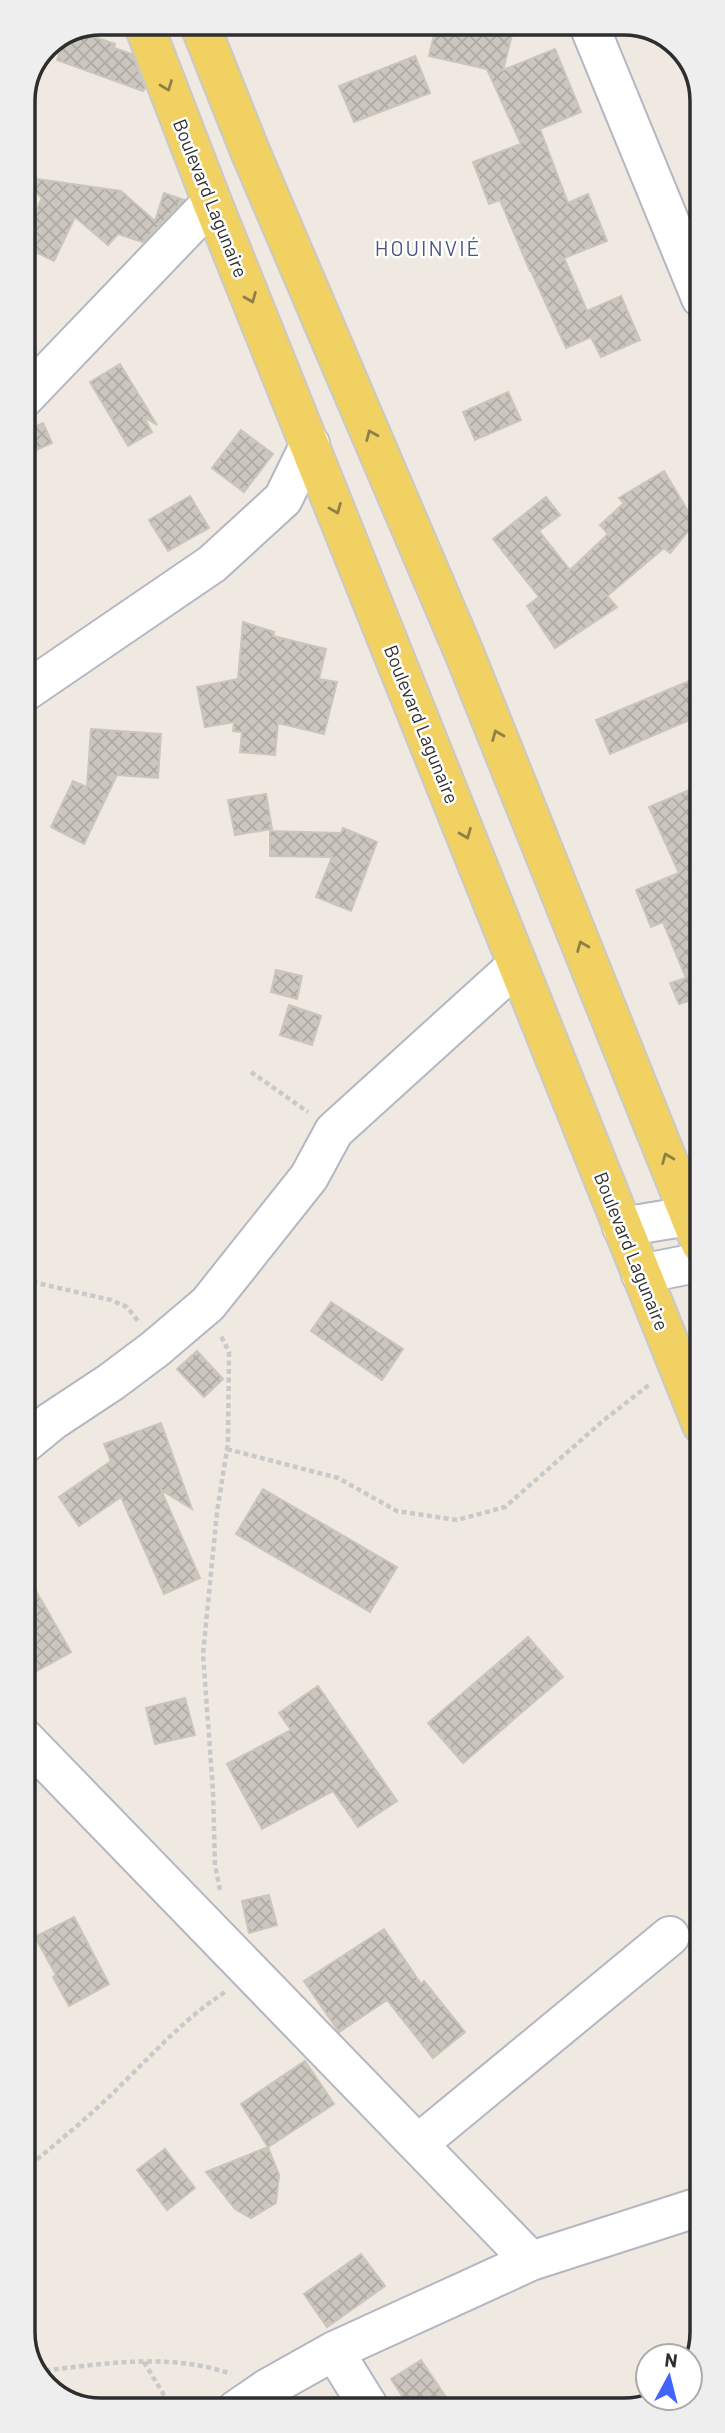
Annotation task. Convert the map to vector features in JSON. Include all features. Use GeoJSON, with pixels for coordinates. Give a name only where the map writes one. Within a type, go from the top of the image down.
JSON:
{"type":"FeatureCollection","features":[{"type":"Feature","properties":{"kind":"main road","name":"Boulevard Lagunaire"},"geometry":{"type":"LineString","coordinates":[[148,35],[690,1396]]}},
{"type":"Feature","properties":{"kind":"main road"},"geometry":{"type":"LineString","coordinates":[[204,35],[250,151],[463,650],[690,1205]]}},
{"type":"Feature","properties":{"kind":"street"},"geometry":{"type":"LineString","coordinates":[[594,35],[690,243]]}},
{"type":"Feature","properties":{"kind":"street"},"geometry":{"type":"LineString","coordinates":[[35,386],[212,202]]}},
{"type":"Feature","properties":{"kind":"street"},"geometry":{"type":"LineString","coordinates":[[35,685],[212,564],[283,499],[310,444]]}},
{"type":"Feature","properties":{"kind":"street"},"geometry":{"type":"LineString","coordinates":[[35,1435],[155,1349],[208,1304],[309,1177],[334,1131],[517,965]]}},
{"type":"Feature","properties":{"kind":"street"},"geometry":{"type":"LineString","coordinates":[[622,1227],[690,1225]]}},
{"type":"Feature","properties":{"kind":"street"},"geometry":{"type":"LineString","coordinates":[[641,1274],[690,1264]]}},
{"type":"Feature","properties":{"kind":"street"},"geometry":{"type":"LineString","coordinates":[[35,1749],[531,2261]]}},
{"type":"Feature","properties":{"kind":"street"},"geometry":{"type":"LineString","coordinates":[[418,2144],[670,1936]]}},
{"type":"Feature","properties":{"kind":"street"},"geometry":{"type":"LineString","coordinates":[[253,2398],[334,2351],[531,2261],[690,2210]]}},
{"type":"Feature","properties":{"kind":"street"},"geometry":{"type":"LineString","coordinates":[[334,2351],[363,2398]]}},
{"type":"Feature","properties":{"kind":"path"},"geometry":{"type":"LineString","coordinates":[[251,1072],[334,1131]]}},
{"type":"Feature","properties":{"kind":"path"},"geometry":{"type":"LineString","coordinates":[[35,1283],[111,1300],[127,1307],[155,1349]]}},
{"type":"Feature","properties":{"kind":"path"},"geometry":{"type":"LineString","coordinates":[[208,1304],[229,1352],[227,1448],[217,1512],[203,1654],[213,1791],[215,1865],[226,1946]]}},
{"type":"Feature","properties":{"kind":"path"},"geometry":{"type":"LineString","coordinates":[[227,1448],[338,1478],[397,1511],[457,1520],[505,1507],[604,1420],[648,1386],[674,1357]]}},
{"type":"Feature","properties":{"kind":"path"},"geometry":{"type":"LineString","coordinates":[[35,2160],[124,2083],[174,2030],[202,2007],[253,1974]]}},
{"type":"Feature","properties":{"kind":"path"},"geometry":{"type":"LineString","coordinates":[[47,2370],[143,2361],[218,2369],[268,2388]]}},
{"type":"Feature","properties":{"kind":"path"},"geometry":{"type":"LineString","coordinates":[[143,2361],[166,2398]]}},
{"type":"Feature","properties":{"kind":"building"},"geometry":{"type":"Polygon","coordinates":[[[434,35],[512,35],[503,70],[555,49],[581,112],[540,129],[568,203],[588,194],[607,241],[564,258],[587,311],[621,296],[640,340],[601,357],[591,337],[566,348],[500,200],[489,204],[473,162],[521,144],[487,69],[429,56],[434,35]]]}},
{"type":"Feature","properties":{"kind":"building"},"geometry":{"type":"Polygon","coordinates":[[[90,36],[115,44],[114,48],[132,54],[145,88],[143,91],[57,60],[64,46],[90,36]]]}},
{"type":"Feature","properties":{"kind":"building"},"geometry":{"type":"Polygon","coordinates":[[[415,56],[430,93],[354,122],[339,86],[415,56]]]}},
{"type":"Feature","properties":{"kind":"building"},"geometry":{"type":"Polygon","coordinates":[[[35,179],[121,191],[155,221],[164,193],[184,200],[143,242],[118,234],[108,245],[75,217],[54,261],[35,252],[35,213],[42,198],[35,192],[35,179]]]}},
{"type":"Feature","properties":{"kind":"building"},"geometry":{"type":"Polygon","coordinates":[[[120,364],[157,425],[144,417],[152,432],[128,446],[90,382],[120,364]]]}},
{"type":"Feature","properties":{"kind":"building"},"geometry":{"type":"Polygon","coordinates":[[[508,392],[521,420],[475,440],[463,412],[508,392]]]}},
{"type":"Feature","properties":{"kind":"building"},"geometry":{"type":"Polygon","coordinates":[[[43,423],[52,443],[35,451],[35,427],[43,423]]]}},
{"type":"Feature","properties":{"kind":"building"},"geometry":{"type":"Polygon","coordinates":[[[241,430],[273,454],[244,492],[212,468],[241,430]]]}},
{"type":"Feature","properties":{"kind":"building"},"geometry":{"type":"Polygon","coordinates":[[[664,471],[690,515],[690,529],[670,553],[664,548],[607,596],[617,607],[555,648],[527,606],[539,597],[493,539],[546,497],[560,515],[539,531],[570,570],[608,534],[600,525],[624,503],[619,498],[664,471]]]}},
{"type":"Feature","properties":{"kind":"building"},"geometry":{"type":"Polygon","coordinates":[[[190,496],[209,528],[168,551],[149,520],[190,496]]]}},
{"type":"Feature","properties":{"kind":"building"},"geometry":{"type":"Polygon","coordinates":[[[243,622],[274,632],[273,636],[326,649],[319,679],[337,682],[324,734],[278,723],[275,755],[240,752],[242,732],[233,731],[234,722],[205,727],[197,687],[238,679],[243,622]]]}},
{"type":"Feature","properties":{"kind":"building"},"geometry":{"type":"Polygon","coordinates":[[[690,681],[690,720],[610,754],[596,720],[690,681]]]}},
{"type":"Feature","properties":{"kind":"building"},"geometry":{"type":"Polygon","coordinates":[[[91,729],[161,734],[158,778],[117,775],[84,844],[51,827],[73,781],[87,787],[91,729]]]}},
{"type":"Feature","properties":{"kind":"building"},"geometry":{"type":"Polygon","coordinates":[[[690,790],[690,1000],[679,1004],[670,983],[686,978],[663,922],[651,927],[636,890],[679,873],[649,807],[690,790]]]}},
{"type":"Feature","properties":{"kind":"building"},"geometry":{"type":"Polygon","coordinates":[[[266,794],[272,829],[235,835],[228,800],[266,794]]]}},
{"type":"Feature","properties":{"kind":"building"},"geometry":{"type":"Polygon","coordinates":[[[343,828],[377,842],[351,911],[316,897],[332,857],[270,856],[270,831],[341,833],[343,828]]]}},
{"type":"Feature","properties":{"kind":"building"},"geometry":{"type":"Polygon","coordinates":[[[276,970],[302,976],[297,999],[271,992],[276,970]]]}},
{"type":"Feature","properties":{"kind":"building"},"geometry":{"type":"Polygon","coordinates":[[[289,1005],[321,1016],[312,1045],[280,1035],[289,1005]]]}},
{"type":"Feature","properties":{"kind":"building"},"geometry":{"type":"Polygon","coordinates":[[[331,1302],[403,1349],[382,1380],[311,1331],[331,1302]]]}},
{"type":"Feature","properties":{"kind":"building"},"geometry":{"type":"Polygon","coordinates":[[[197,1351],[223,1379],[204,1397],[177,1369],[197,1351]]]}},
{"type":"Feature","properties":{"kind":"building"},"geometry":{"type":"Polygon","coordinates":[[[161,1423],[192,1509],[161,1490],[200,1578],[164,1594],[121,1497],[79,1526],[59,1497],[111,1461],[104,1444],[161,1423]]]}},
{"type":"Feature","properties":{"kind":"building"},"geometry":{"type":"Polygon","coordinates":[[[263,1489],[397,1567],[370,1612],[236,1534],[263,1489]]]}},
{"type":"Feature","properties":{"kind":"building"},"geometry":{"type":"Polygon","coordinates":[[[35,1589],[71,1652],[37,1671],[35,1667],[35,1589]]]}},
{"type":"Feature","properties":{"kind":"building"},"geometry":{"type":"Polygon","coordinates":[[[528,1637],[563,1677],[463,1763],[428,1723],[528,1637]]]}},
{"type":"Feature","properties":{"kind":"building"},"geometry":{"type":"Polygon","coordinates":[[[318,1686],[397,1801],[358,1827],[333,1791],[262,1829],[227,1764],[291,1730],[279,1713],[318,1686]]]}},
{"type":"Feature","properties":{"kind":"building"},"geometry":{"type":"Polygon","coordinates":[[[185,1698],[195,1735],[155,1744],[146,1708],[185,1698]]]}},
{"type":"Feature","properties":{"kind":"building"},"geometry":{"type":"Polygon","coordinates":[[[269,1895],[277,1925],[249,1933],[242,1901],[269,1895]]]}},
{"type":"Feature","properties":{"kind":"building"},"geometry":{"type":"Polygon","coordinates":[[[74,1917],[109,1984],[69,2006],[35,1937],[74,1917]]]}},
{"type":"Feature","properties":{"kind":"building"},"geometry":{"type":"Polygon","coordinates":[[[384,1929],[421,1984],[424,1981],[465,2032],[433,2058],[387,2000],[339,2032],[304,1981],[384,1929]]]}},
{"type":"Feature","properties":{"kind":"building"},"geometry":{"type":"Polygon","coordinates":[[[305,2061],[334,2104],[268,2147],[241,2104],[305,2061]]]}},
{"type":"Feature","properties":{"kind":"building"},"geometry":{"type":"Polygon","coordinates":[[[268,2147],[279,2175],[276,2203],[251,2218],[235,2209],[206,2172],[268,2147]]]}},
{"type":"Feature","properties":{"kind":"building"},"geometry":{"type":"Polygon","coordinates":[[[165,2149],[195,2188],[167,2210],[137,2170],[165,2149]]]}},
{"type":"Feature","properties":{"kind":"building"},"geometry":{"type":"Polygon","coordinates":[[[361,2254],[385,2286],[327,2327],[304,2294],[361,2254]]]}},
{"type":"Feature","properties":{"kind":"building"},"geometry":{"type":"Polygon","coordinates":[[[421,2360],[447,2398],[404,2398],[391,2379],[421,2360]]]}},
{"type":"Feature","properties":{"kind":"district","name":"HOUINVIÉ"},"geometry":{"type":"Point","coordinates":[428,247]}}]}
